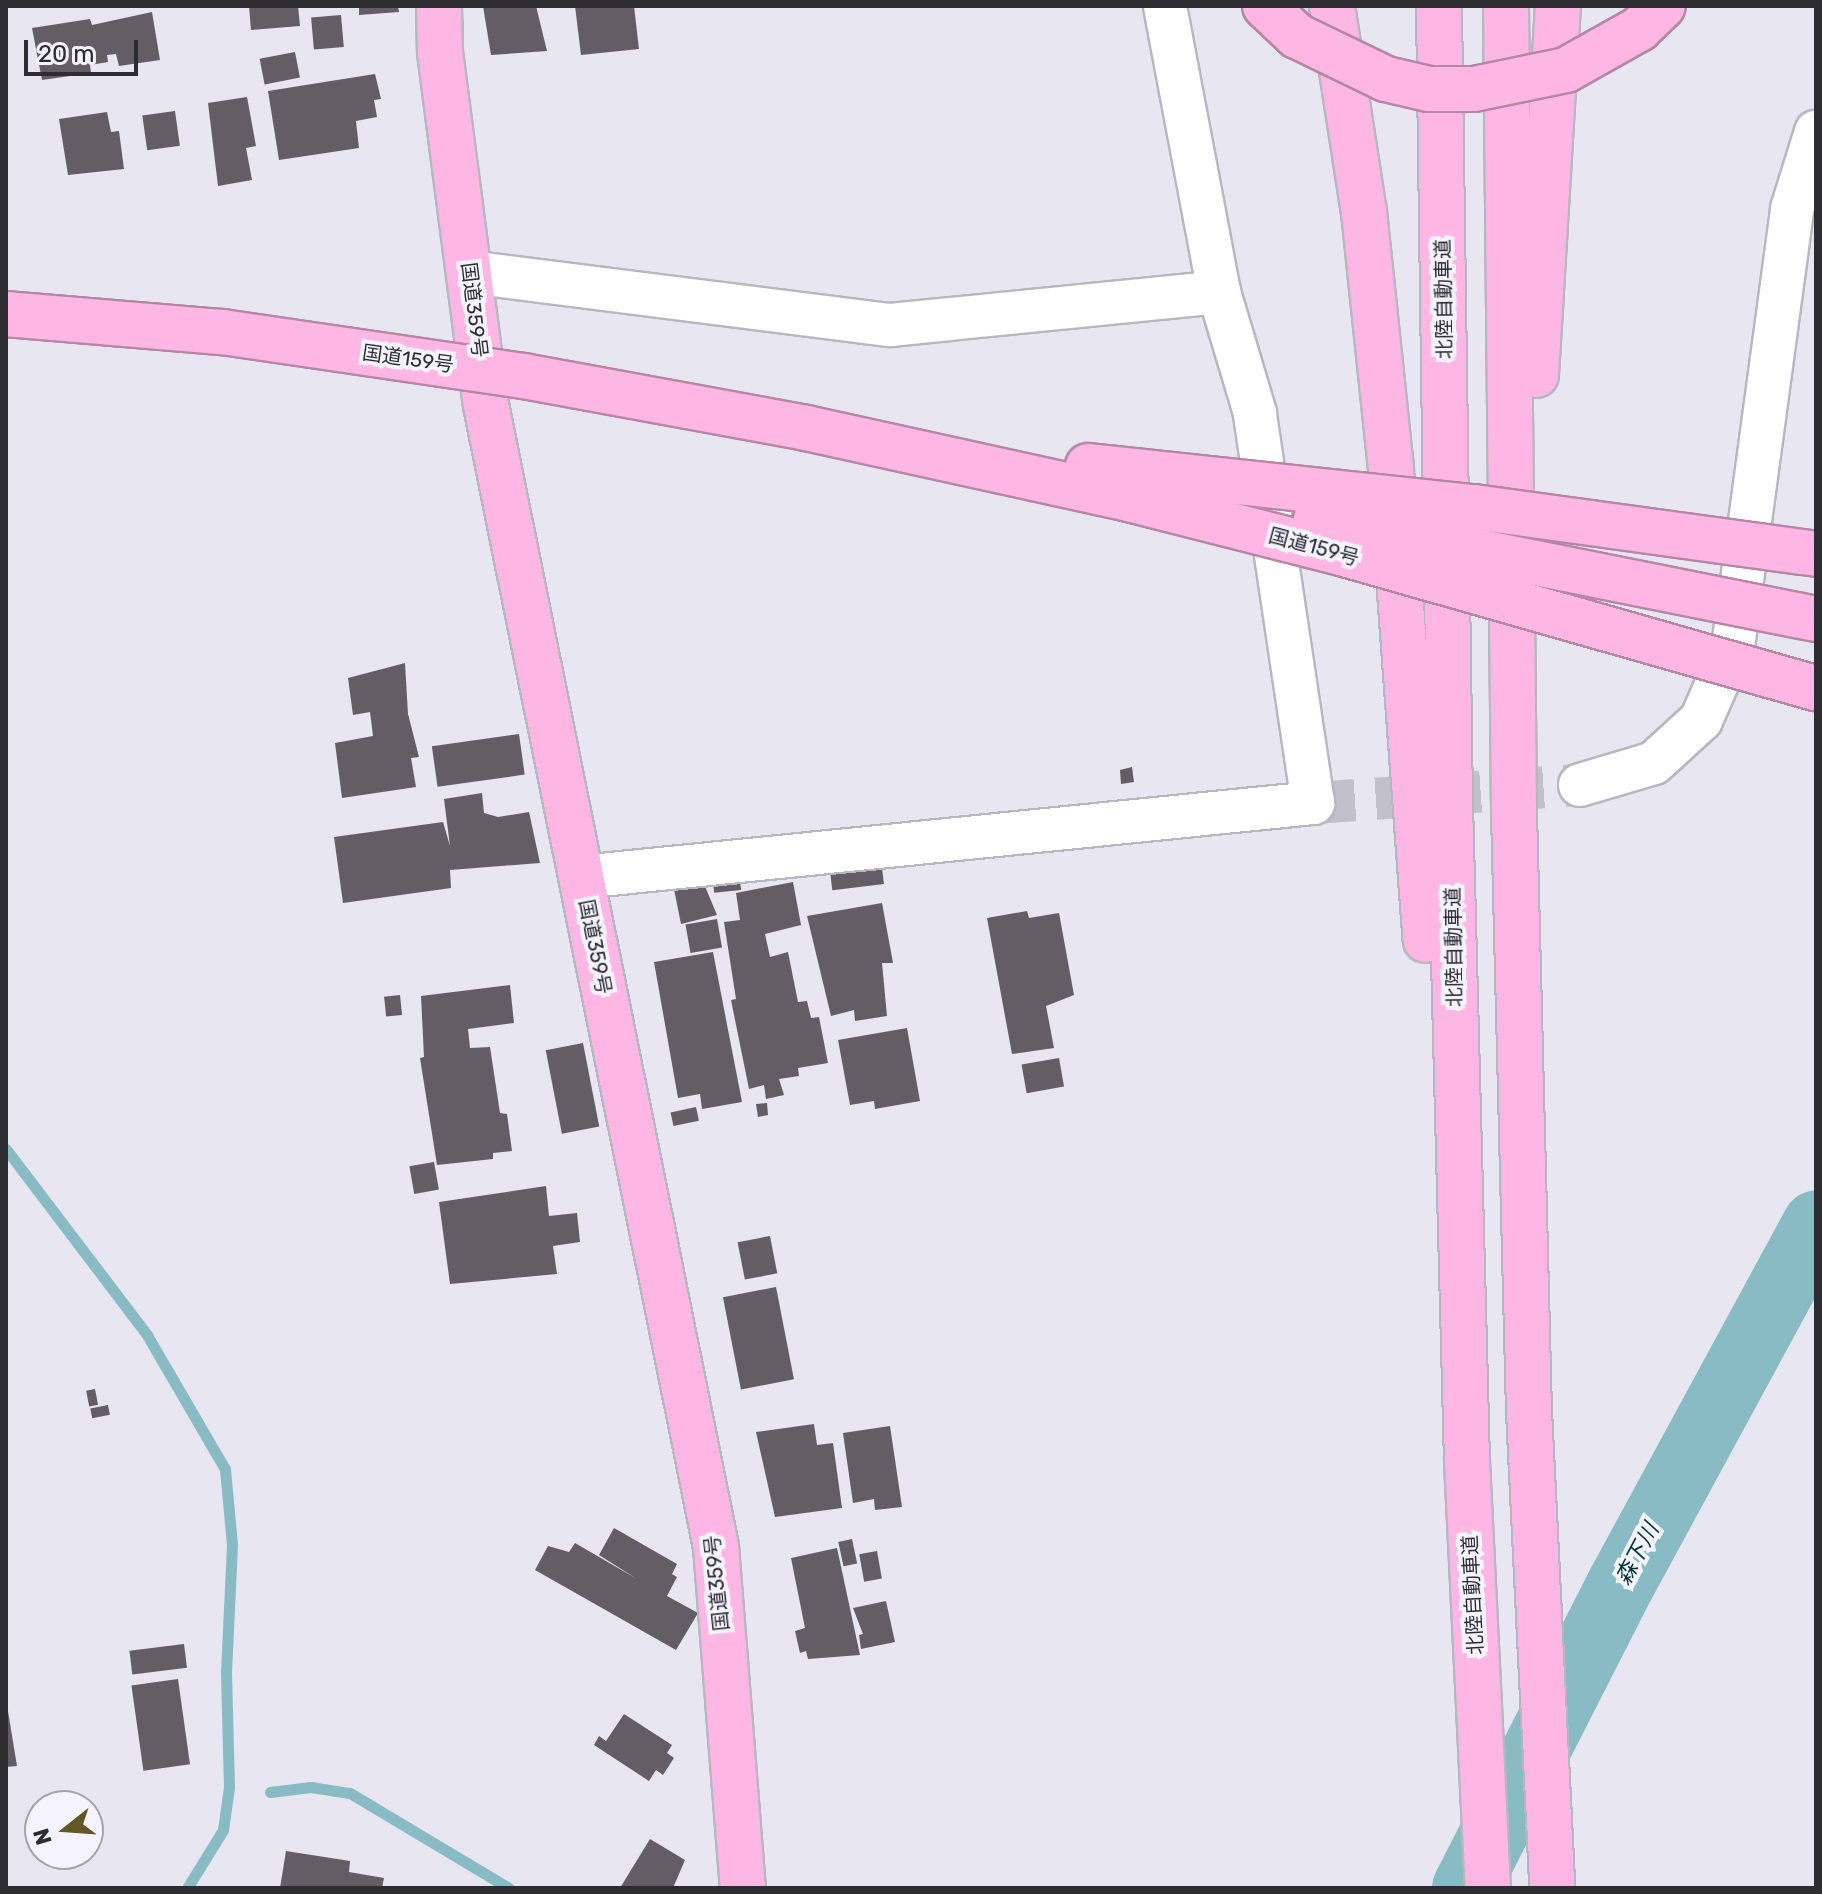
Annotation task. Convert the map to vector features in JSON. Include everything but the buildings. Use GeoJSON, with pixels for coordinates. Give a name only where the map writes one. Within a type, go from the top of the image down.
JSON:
{"type":"FeatureCollection","features":[{"type":"Feature","properties":{"kind":"highway","name":"国道359号"},"geometry":{"type":"LineString","coordinates":[[439,6],[440,52],[486,405],[716,1547],[743,1888]]}},
{"type":"Feature","properties":{"kind":"highway"},"geometry":{"type":"LineString","coordinates":[[1265,6],[1297,36],[1386,79],[1429,89],[1474,89],[1566,70],[1639,29],[1663,6]]}},
{"type":"Feature","properties":{"kind":"highway"},"geometry":{"type":"LineString","coordinates":[[1332,6],[1364,212],[1391,469],[1467,1461]]}},
{"type":"Feature","properties":{"kind":"highway","name":"北陸自動車道"},"geometry":{"type":"LineString","coordinates":[[1439,6],[1450,804],[1467,1461],[1488,1888]]}},
{"type":"Feature","properties":{"kind":"highway"},"geometry":{"type":"LineString","coordinates":[[1506,6],[1509,475],[1529,1411],[1552,1888]]}},
{"type":"Feature","properties":{"kind":"highway"},"geometry":{"type":"LineString","coordinates":[[1526,1281],[1535,1118],[1528,536],[1558,6]]}},
{"type":"Feature","properties":{"kind":"highway","name":"国道159号"},"geometry":{"type":"LineString","coordinates":[[6,314],[282,341],[524,376],[806,428],[973,454],[1816,619]]}},
{"type":"Feature","properties":{"kind":"highway","name":"国道159号"},"geometry":{"type":"LineString","coordinates":[[806,428],[1129,499],[1341,553],[1816,688]]}},
{"type":"Feature","properties":{"kind":"highway"},"geometry":{"type":"LineString","coordinates":[[973,454],[1474,507],[1816,554]]}},
{"type":"Feature","properties":{"kind":"highway"},"geometry":{"type":"LineString","coordinates":[[1341,553],[1487,608],[1816,705]]}},
{"type":"Feature","properties":{"kind":"street"},"geometry":{"type":"LineString","coordinates":[[581,877],[1313,803],[1255,413],[1219,292],[1165,6]]}},
{"type":"Feature","properties":{"kind":"street"},"geometry":{"type":"LineString","coordinates":[[1580,785],[1654,763],[1701,720],[1733,647],[1792,209],[1816,132]]}},
{"type":"Feature","properties":{"kind":"street"},"geometry":{"type":"LineString","coordinates":[[469,272],[890,325],[1219,292]]}},
{"type":"Feature","properties":{"kind":"waterway"},"geometry":{"type":"LineString","coordinates":[[6,1149],[147,1335],[225,1469],[232,1545],[226,1673],[229,1787],[223,1830],[187,1888]]}},
{"type":"Feature","properties":{"kind":"waterway","name":"森下川"},"geometry":{"type":"LineString","coordinates":[[1466,1888],[1621,1584],[1816,1225]]}},
{"type":"Feature","properties":{"kind":"waterway"},"geometry":{"type":"LineString","coordinates":[[270,1792],[311,1787],[350,1793],[509,1888]]}},
{"type":"Feature","properties":{"kind":"tunnel"},"geometry":{"type":"LineString","coordinates":[[1313,803],[1580,785]]}}]}
